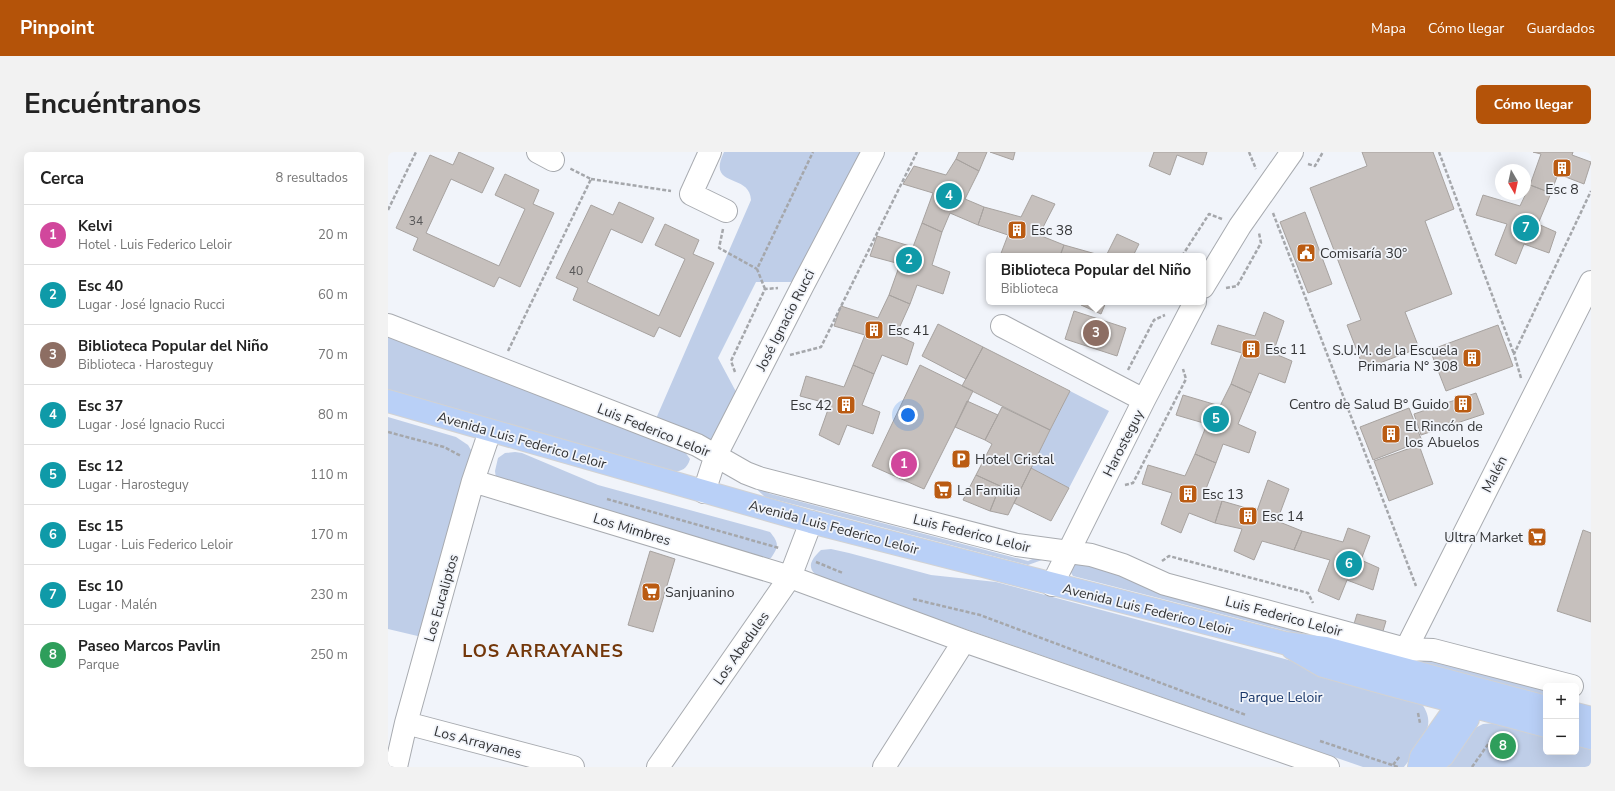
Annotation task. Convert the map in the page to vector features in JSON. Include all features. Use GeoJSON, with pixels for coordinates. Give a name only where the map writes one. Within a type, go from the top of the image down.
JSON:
{"type":"FeatureCollection","features":[{"type":"Feature","properties":{"kind":"main road","name":"Avenida Luis Federico Leloir"},"geometry":{"type":"LineString","coordinates":[[388,401],[811,522],[1052,585],[1284,643],[1402,658],[1474,698],[1543,725]]}},
{"type":"Feature","properties":{"kind":"main road","name":"Avenida Luis Federico Leloir"},"geometry":{"type":"LineString","coordinates":[[1284,643],[1323,666],[1474,698],[1543,707]]}},
{"type":"Feature","properties":{"kind":"main road"},"geometry":{"type":"LineString","coordinates":[[1419,767],[1421,757],[1452,713],[1474,698]]}},
{"type":"Feature","properties":{"kind":"main road"},"geometry":{"type":"LineString","coordinates":[[1428,767],[1443,756],[1468,719],[1474,698]]}},
{"type":"Feature","properties":{"kind":"main road"},"geometry":{"type":"LineString","coordinates":[[1579,715],[1591,718]]}},
{"type":"Feature","properties":{"kind":"main road"},"geometry":{"type":"LineString","coordinates":[[1579,735],[1591,738]]}},
{"type":"Feature","properties":{"kind":"street"},"geometry":{"type":"LineString","coordinates":[[710,152],[692,194],[726,211]]}},
{"type":"Feature","properties":{"kind":"street","name":"José Ignacio Rucci"},"geometry":{"type":"LineString","coordinates":[[704,492],[716,455],[873,152]]}},
{"type":"Feature","properties":{"kind":"street"},"geometry":{"type":"LineString","coordinates":[[1206,282],[1240,226],[1292,152]]}},
{"type":"Feature","properties":{"kind":"street","name":"Malén"},"geometry":{"type":"LineString","coordinates":[[1402,658],[1591,282]]}},
{"type":"Feature","properties":{"kind":"street","name":"Harosteguy"},"geometry":{"type":"LineString","coordinates":[[1052,585],[1173,342],[1193,305]]}},
{"type":"Feature","properties":{"kind":"street","name":"Luis Federico Leloir"},"geometry":{"type":"LineString","coordinates":[[388,325],[689,442],[716,455],[746,473],[759,478],[1017,545],[1091,555],[1122,565],[1165,584],[1329,628],[1402,658],[1433,650],[1560,683]]}},
{"type":"Feature","properties":{"kind":"street"},"geometry":{"type":"LineString","coordinates":[[1002,326],[1144,400]]}},
{"type":"Feature","properties":{"kind":"street","name":"Los Eucaliptos"},"geometry":{"type":"LineString","coordinates":[[396,767],[406,723],[474,481],[490,431]]}},
{"type":"Feature","properties":{"kind":"street","name":"Los Mimbres"},"geometry":{"type":"LineString","coordinates":[[474,481],[790,577]]}},
{"type":"Feature","properties":{"kind":"street","name":"Los Abedules"},"geometry":{"type":"LineString","coordinates":[[658,767],[790,577],[811,522]]}},
{"type":"Feature","properties":{"kind":"street"},"geometry":{"type":"LineString","coordinates":[[790,577],[964,641],[1328,767]]}},
{"type":"Feature","properties":{"kind":"street"},"geometry":{"type":"LineString","coordinates":[[884,767],[964,641]]}},
{"type":"Feature","properties":{"kind":"street"},"geometry":{"type":"LineString","coordinates":[[1579,688],[1591,691]]}},
{"type":"Feature","properties":{"kind":"street","name":"Los Arrayanes"},"geometry":{"type":"LineString","coordinates":[[406,723],[573,767]]}},
{"type":"Feature","properties":{"kind":"path"},"geometry":{"type":"LineString","coordinates":[[388,210],[416,152]]}},
{"type":"Feature","properties":{"kind":"path"},"geometry":{"type":"LineString","coordinates":[[758,269],[813,152]]}},
{"type":"Feature","properties":{"kind":"path"},"geometry":{"type":"LineString","coordinates":[[764,361],[821,347],[917,152]]}},
{"type":"Feature","properties":{"kind":"path"},"geometry":{"type":"LineString","coordinates":[[1249,152],[1425,610]]}},
{"type":"Feature","properties":{"kind":"path"},"geometry":{"type":"LineString","coordinates":[[1439,152],[1514,354],[1528,406]]}},
{"type":"Feature","properties":{"kind":"path"},"geometry":{"type":"LineString","coordinates":[[546,156],[591,179],[692,194]]}},
{"type":"Feature","properties":{"kind":"path"},"geometry":{"type":"LineString","coordinates":[[499,369],[591,179]]}},
{"type":"Feature","properties":{"kind":"path"},"geometry":{"type":"LineString","coordinates":[[1514,354],[1591,191]]}},
{"type":"Feature","properties":{"kind":"path"},"geometry":{"type":"LineString","coordinates":[[726,211],[719,248],[758,269],[765,289],[731,361],[745,397]]}},
{"type":"Feature","properties":{"kind":"path"},"geometry":{"type":"LineString","coordinates":[[1184,253],[1209,214],[1240,226]]}},
{"type":"Feature","properties":{"kind":"path"},"geometry":{"type":"LineString","coordinates":[[765,289],[803,285]]}},
{"type":"Feature","properties":{"kind":"path"},"geometry":{"type":"LineString","coordinates":[[1099,489],[1133,483],[1186,379],[1173,342]]}},
{"type":"Feature","properties":{"kind":"path"},"geometry":{"type":"LineString","coordinates":[[1140,573],[1169,556],[1308,593],[1329,628]]}},
{"type":"Feature","properties":{"kind":"path"},"geometry":{"type":"LineString","coordinates":[[1416,709],[1420,720],[1419,725]]}},
{"type":"Feature","properties":{"kind":"path"},"geometry":{"type":"LineString","coordinates":[[1393,765],[1401,754]]}},
{"type":"Feature","properties":{"kind":"green space"},"geometry":{"type":"Polygon","coordinates":[[[724,152],[867,152],[798,282],[756,282],[718,358],[742,403],[715,443],[655,421],[751,200],[749,191],[744,186],[724,176],[720,171],[720,164],[724,152]]]}},
{"type":"Feature","properties":{"kind":"green space"},"geometry":{"type":"Polygon","coordinates":[[[388,336],[685,452],[690,459],[689,462],[684,469],[673,472],[388,390],[388,336]]]}},
{"type":"Feature","properties":{"kind":"green space"},"geometry":{"type":"Polygon","coordinates":[[[1070,391],[1109,411],[1069,488],[1031,468],[1070,391]]]}},
{"type":"Feature","properties":{"kind":"green space"},"geometry":{"type":"Polygon","coordinates":[[[388,417],[456,437],[468,445],[474,455],[426,638],[388,629],[388,417]]]}},
{"type":"Feature","properties":{"kind":"green space"},"geometry":{"type":"Polygon","coordinates":[[[505,453],[522,453],[598,485],[770,532],[775,539],[777,547],[771,558],[760,560],[496,479],[495,471],[498,458],[505,453]]]}},
{"type":"Feature","properties":{"kind":"green space"},"geometry":{"type":"Polygon","coordinates":[[[750,483],[771,494],[1028,561],[1035,558],[1042,560],[1028,565],[765,497],[750,483]]]}},
{"type":"Feature","properties":{"kind":"green space","name":"Parque Leloir"},"geometry":{"type":"Polygon","coordinates":[[[831,549],[931,575],[996,582],[1296,662],[1422,704],[1428,716],[1428,727],[1421,742],[1404,767],[1363,767],[824,580],[814,573],[811,563],[821,550],[831,549]]]}},
{"type":"Feature","properties":{"kind":"green space"},"geometry":{"type":"Polygon","coordinates":[[[1078,562],[1388,653],[1387,657],[1073,576],[1070,571],[1072,566],[1078,562]]]}},
{"type":"Feature","properties":{"kind":"green space"},"geometry":{"type":"Polygon","coordinates":[[[1420,658],[1543,690],[1543,698],[1416,663],[1420,658]]]}},
{"type":"Feature","properties":{"kind":"green space"},"geometry":{"type":"Polygon","coordinates":[[[1496,723],[1543,736],[1543,755],[1579,755],[1579,746],[1591,749],[1591,767],[1444,767],[1475,728],[1483,724],[1496,723]]]}},
{"type":"Feature","properties":{"kind":"building"},"geometry":{"type":"Polygon","coordinates":[[[459,152],[494,168],[482,193],[451,179],[426,233],[499,266],[525,209],[495,195],[505,174],[539,190],[533,204],[554,213],[520,287],[499,277],[494,287],[413,250],[418,238],[396,228],[430,155],[453,165],[459,152]]]}},
{"type":"Feature","properties":{"kind":"building"},"geometry":{"type":"Polygon","coordinates":[[[959,152],[987,152],[979,171],[956,159],[959,152]]]}},
{"type":"Feature","properties":{"kind":"building"},"geometry":{"type":"Polygon","coordinates":[[[990,152],[1015,152],[1013,160],[990,152]]]}},
{"type":"Feature","properties":{"kind":"building"},"geometry":{"type":"Polygon","coordinates":[[[1154,152],[1207,152],[1203,165],[1177,155],[1170,175],[1149,166],[1154,152]]]}},
{"type":"Feature","properties":{"kind":"building"},"geometry":{"type":"Polygon","coordinates":[[[1362,152],[1433,152],[1454,209],[1425,221],[1452,294],[1405,312],[1419,348],[1364,369],[1347,325],[1361,320],[1310,188],[1367,166],[1362,152]]]}},
{"type":"Feature","properties":{"kind":"building","name":"Esc 8"},"geometry":{"type":"Polygon","coordinates":[[[1533,152],[1573,152],[1572,155],[1591,162],[1584,184],[1558,174],[1551,193],[1531,185],[1541,154],[1533,152]]]}},
{"type":"Feature","properties":{"kind":"building"},"geometry":{"type":"Polygon","coordinates":[[[956,159],[979,171],[965,199],[984,207],[978,225],[950,213],[942,232],[922,223],[933,193],[903,184],[914,166],[946,175],[956,159]]]}},
{"type":"Feature","properties":{"kind":"building"},"geometry":{"type":"Polygon","coordinates":[[[1531,185],[1551,193],[1538,224],[1556,232],[1549,253],[1524,244],[1516,264],[1495,255],[1507,224],[1476,215],[1483,195],[1495,199],[1495,200],[1520,206],[1523,200],[1531,200],[1531,185]]]}},
{"type":"Feature","properties":{"kind":"building","name":"Esc 38"},"geometry":{"type":"Polygon","coordinates":[[[1032,195],[1055,204],[1039,235],[1064,245],[1061,253],[1001,253],[1008,235],[978,225],[984,207],[1021,217],[1032,195]]]}},
{"type":"Feature","properties":{"kind":"building"},"geometry":{"type":"Polygon","coordinates":[[[619,202],[654,218],[642,243],[611,229],[587,282],[659,316],[685,259],[655,245],[665,224],[699,240],[693,254],[714,263],[680,337],[659,327],[654,337],[573,300],[578,288],[556,278],[591,205],[613,215],[619,202]]]}},
{"type":"Feature","properties":{"kind":"building","name":"Comisaría 30º"},"geometry":{"type":"Polygon","coordinates":[[[1305,212],[1332,284],[1308,293],[1280,222],[1305,212]]]}},
{"type":"Feature","properties":{"kind":"building"},"geometry":{"type":"Polygon","coordinates":[[[922,223],[942,232],[932,265],[950,272],[943,294],[917,285],[910,304],[889,295],[900,264],[870,256],[877,236],[913,247],[922,223]]]}},
{"type":"Feature","properties":{"kind":"building"},"geometry":{"type":"Polygon","coordinates":[[[1117,234],[1139,244],[1134,253],[1108,253],[1117,234]]]}},
{"type":"Feature","properties":{"kind":"building"},"geometry":{"type":"Polygon","coordinates":[[[1064,245],[1092,253],[1061,253],[1064,245]]]}},
{"type":"Feature","properties":{"kind":"building","name":"Esc 41"},"geometry":{"type":"Polygon","coordinates":[[[889,295],[910,304],[896,335],[914,343],[907,365],[882,355],[874,374],[853,365],[865,335],[834,326],[841,306],[878,318],[889,295]]]}},
{"type":"Feature","properties":{"kind":"building"},"geometry":{"type":"Polygon","coordinates":[[[1081,305],[1105,305],[1101,314],[1081,305]]]}},
{"type":"Feature","properties":{"kind":"building"},"geometry":{"type":"Polygon","coordinates":[[[1074,311],[1126,328],[1117,356],[1065,339],[1074,311]]]}},
{"type":"Feature","properties":{"kind":"building","name":"Esc 11"},"geometry":{"type":"Polygon","coordinates":[[[1264,312],[1284,321],[1273,353],[1292,361],[1285,383],[1259,373],[1251,393],[1231,384],[1242,353],[1211,344],[1218,325],[1255,336],[1264,312]]]}},
{"type":"Feature","properties":{"kind":"building"},"geometry":{"type":"Polygon","coordinates":[[[938,324],[983,347],[966,379],[922,356],[938,324]]]}},
{"type":"Feature","properties":{"kind":"building","name":"S.U.M. de la Escuela Primaria N° 308"},"geometry":{"type":"Polygon","coordinates":[[[1498,325],[1513,366],[1446,391],[1430,350],[1498,325]]]}},
{"type":"Feature","properties":{"kind":"building"},"geometry":{"type":"Polygon","coordinates":[[[983,347],[1070,391],[1050,430],[962,386],[983,347]]]}},
{"type":"Feature","properties":{"kind":"building","name":"Esc 42"},"geometry":{"type":"Polygon","coordinates":[[[853,365],[874,374],[862,405],[880,412],[873,434],[847,425],[839,445],[819,435],[830,404],[800,396],[806,376],[844,387],[853,365]]]}},
{"type":"Feature","properties":{"kind":"building"},"geometry":{"type":"Polygon","coordinates":[[[920,365],[973,391],[924,489],[872,466],[920,365]]]}},
{"type":"Feature","properties":{"kind":"building"},"geometry":{"type":"Polygon","coordinates":[[[1231,384],[1251,393],[1238,424],[1256,432],[1249,453],[1223,444],[1216,463],[1195,454],[1207,424],[1176,415],[1183,395],[1220,406],[1231,384]]]}},
{"type":"Feature","properties":{"kind":"building","name":"Centro de Salud B° Guido"},"geometry":{"type":"Polygon","coordinates":[[[1476,393],[1484,414],[1421,435],[1414,414],[1476,393]]]}},
{"type":"Feature","properties":{"kind":"building"},"geometry":{"type":"Polygon","coordinates":[[[967,401],[998,415],[985,440],[955,427],[967,401]]]}},
{"type":"Feature","properties":{"kind":"building"},"geometry":{"type":"Polygon","coordinates":[[[1002,407],[1050,430],[1008,515],[990,511],[1000,486],[976,475],[992,444],[985,440],[1002,407]]]}},
{"type":"Feature","properties":{"kind":"building","name":"El Rincón de los Abuelos"},"geometry":{"type":"Polygon","coordinates":[[[1409,408],[1422,441],[1373,460],[1360,427],[1409,408]]]}},
{"type":"Feature","properties":{"kind":"building"},"geometry":{"type":"Polygon","coordinates":[[[1419,445],[1433,484],[1389,501],[1374,461],[1419,445]]]}},
{"type":"Feature","properties":{"kind":"building","name":"Esc 13"},"geometry":{"type":"Polygon","coordinates":[[[1195,454],[1216,463],[1204,494],[1222,501],[1215,523],[1189,513],[1181,533],[1161,524],[1172,493],[1142,484],[1148,465],[1185,476],[1195,454]]]}},
{"type":"Feature","properties":{"kind":"building"},"geometry":{"type":"Polygon","coordinates":[[[1031,468],[1069,488],[1051,521],[1014,503],[1031,468]]]}},
{"type":"Feature","properties":{"kind":"building"},"geometry":{"type":"Polygon","coordinates":[[[976,475],[1000,486],[990,511],[963,500],[976,475]]]}},
{"type":"Feature","properties":{"kind":"building","name":"Esc 14"},"geometry":{"type":"Polygon","coordinates":[[[1268,480],[1289,489],[1277,521],[1302,531],[1294,550],[1262,541],[1254,560],[1234,551],[1242,529],[1215,523],[1222,501],[1257,511],[1268,480]]]}},
{"type":"Feature","properties":{"kind":"building"},"geometry":{"type":"Polygon","coordinates":[[[1348,528],[1370,536],[1361,560],[1379,568],[1373,590],[1347,580],[1339,600],[1318,591],[1330,560],[1294,550],[1302,531],[1343,542],[1348,528]]]}},
{"type":"Feature","properties":{"kind":"building"},"geometry":{"type":"Polygon","coordinates":[[[1583,530],[1591,533],[1591,622],[1557,611],[1583,530]]]}},
{"type":"Feature","properties":{"kind":"building","name":"Sanjuanino"},"geometry":{"type":"Polygon","coordinates":[[[650,551],[675,559],[653,632],[628,625],[650,551]]]}},
{"type":"Feature","properties":{"kind":"building"},"geometry":{"type":"Polygon","coordinates":[[[1357,614],[1386,621],[1383,631],[1354,624],[1357,614]]]}},
{"type":"Feature","properties":{"kind":"place","name":"Esc 8"},"geometry":{"type":"Point","coordinates":[1562,168]}},
{"type":"Feature","properties":{"kind":"place","name":"Esc 37"},"geometry":{"type":"Point","coordinates":[949,196]}},
{"type":"Feature","properties":{"kind":"place","name":"Esc 10"},"geometry":{"type":"Point","coordinates":[1526,228]}},
{"type":"Feature","properties":{"kind":"place","name":"Esc 38"},"geometry":{"type":"Point","coordinates":[1017,230]}},
{"type":"Feature","properties":{"kind":"place","name":"Comisaría 30º"},"geometry":{"type":"Point","coordinates":[1306,253]}},
{"type":"Feature","properties":{"kind":"place","name":"Esc 40"},"geometry":{"type":"Point","coordinates":[909,260]}},
{"type":"Feature","properties":{"kind":"place","name":"Esc 41"},"geometry":{"type":"Point","coordinates":[874,330]}},
{"type":"Feature","properties":{"kind":"place","name":"Biblioteca Popular del Niño"},"geometry":{"type":"Point","coordinates":[1096,333]}},
{"type":"Feature","properties":{"kind":"place","name":"Esc 11"},"geometry":{"type":"Point","coordinates":[1251,349]}},
{"type":"Feature","properties":{"kind":"place","name":"S.U.M. de la Escuela Primaria N° 308"},"geometry":{"type":"Point","coordinates":[1472,358]}},
{"type":"Feature","properties":{"kind":"place","name":"Centro de Salud B° Guido"},"geometry":{"type":"Point","coordinates":[1463,404]}},
{"type":"Feature","properties":{"kind":"place","name":"Esc 42"},"geometry":{"type":"Point","coordinates":[846,405]}},
{"type":"Feature","properties":{"kind":"place","name":"Esc 12"},"geometry":{"type":"Point","coordinates":[1216,419]}},
{"type":"Feature","properties":{"kind":"place","name":"El Rincón de los Abuelos"},"geometry":{"type":"Point","coordinates":[1391,434]}},
{"type":"Feature","properties":{"kind":"place","name":"Hotel Cristal"},"geometry":{"type":"Point","coordinates":[961,459]}},
{"type":"Feature","properties":{"kind":"place","name":"Kelvi"},"geometry":{"type":"Point","coordinates":[904,464]}},
{"type":"Feature","properties":{"kind":"place","name":"La Familia"},"geometry":{"type":"Point","coordinates":[943,490]}},
{"type":"Feature","properties":{"kind":"place","name":"Esc 13"},"geometry":{"type":"Point","coordinates":[1188,494]}},
{"type":"Feature","properties":{"kind":"place","name":"Esc 14"},"geometry":{"type":"Point","coordinates":[1248,516]}},
{"type":"Feature","properties":{"kind":"place","name":"Ultra Market"},"geometry":{"type":"Point","coordinates":[1537,537]}},
{"type":"Feature","properties":{"kind":"place","name":"Esc 15"},"geometry":{"type":"Point","coordinates":[1349,564]}},
{"type":"Feature","properties":{"kind":"place","name":"Sanjuanino"},"geometry":{"type":"Point","coordinates":[651,592]}},
{"type":"Feature","properties":{"kind":"place","name":"Paseo Marcos Pavlin"},"geometry":{"type":"Point","coordinates":[1503,746]}},
{"type":"Feature","properties":{"kind":"district","name":"LOS ARRAYANES"},"geometry":{"type":"Point","coordinates":[543,651]}}]}
